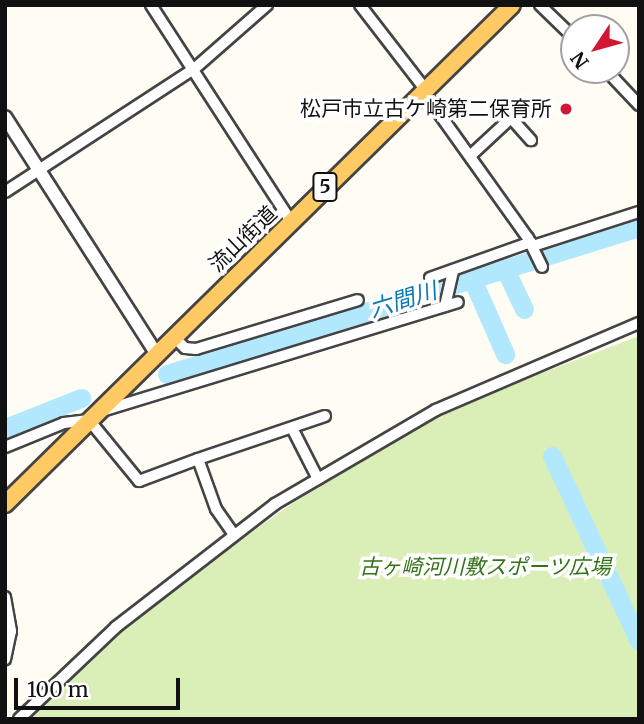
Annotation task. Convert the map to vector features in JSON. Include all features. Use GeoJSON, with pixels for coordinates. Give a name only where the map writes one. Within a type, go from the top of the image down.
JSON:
{"type":"FeatureCollection","features":[{"type":"Feature","properties":{"kind":"main road","name":"流山街道"},"geometry":{"type":"LineString","coordinates":[[5,505],[173,336],[512,5]]}},
{"type":"Feature","properties":{"kind":"street"},"geometry":{"type":"LineString","coordinates":[[151,5],[291,221]]}},
{"type":"Feature","properties":{"kind":"street"},"geometry":{"type":"LineString","coordinates":[[5,192],[194,69],[268,5]]}},
{"type":"Feature","properties":{"kind":"street"},"geometry":{"type":"LineString","coordinates":[[360,5],[424,90],[532,244],[542,267]]}},
{"type":"Feature","properties":{"kind":"street"},"geometry":{"type":"LineString","coordinates":[[540,5],[560,24]]}},
{"type":"Feature","properties":{"kind":"street"},"geometry":{"type":"LineString","coordinates":[[619,84],[639,105]]}},
{"type":"Feature","properties":{"kind":"street"},"geometry":{"type":"LineString","coordinates":[[5,117],[156,353]]}},
{"type":"Feature","properties":{"kind":"street"},"geometry":{"type":"LineString","coordinates":[[470,156],[511,118],[531,140]]}},
{"type":"Feature","properties":{"kind":"street"},"geometry":{"type":"LineString","coordinates":[[430,278],[639,212]]}},
{"type":"Feature","properties":{"kind":"street"},"geometry":{"type":"LineString","coordinates":[[445,306],[453,271]]}},
{"type":"Feature","properties":{"kind":"street"},"geometry":{"type":"LineString","coordinates":[[173,336],[186,348],[195,349],[358,299]]}},
{"type":"Feature","properties":{"kind":"street"},"geometry":{"type":"LineString","coordinates":[[5,447],[64,423],[91,417],[458,302]]}},
{"type":"Feature","properties":{"kind":"street"},"geometry":{"type":"LineString","coordinates":[[19,719],[107,635],[233,533],[318,479],[474,391],[639,323]]}},
{"type":"Feature","properties":{"kind":"street"},"geometry":{"type":"LineString","coordinates":[[91,417],[139,481],[198,458],[325,416]]}},
{"type":"Feature","properties":{"kind":"street"},"geometry":{"type":"LineString","coordinates":[[292,428],[318,479]]}},
{"type":"Feature","properties":{"kind":"street"},"geometry":{"type":"LineString","coordinates":[[198,458],[216,509],[233,533]]}},
{"type":"Feature","properties":{"kind":"street"},"geometry":{"type":"LineString","coordinates":[[5,597],[11,631],[5,659]]}},
{"type":"Feature","properties":{"kind":"green space","name":"古ヶ崎河川敷スポーツ広場"},"geometry":{"type":"Polygon","coordinates":[[[639,336],[639,719],[28,719],[84,662],[162,597],[291,504],[453,407],[639,336]]]}},
{"type":"Feature","properties":{"kind":"waterway","name":"六間川"},"geometry":{"type":"LineString","coordinates":[[167,374],[639,227]]}},
{"type":"Feature","properties":{"kind":"waterway"},"geometry":{"type":"LineString","coordinates":[[506,271],[524,309]]}},
{"type":"Feature","properties":{"kind":"waterway"},"geometry":{"type":"LineString","coordinates":[[473,281],[505,354]]}},
{"type":"Feature","properties":{"kind":"waterway","name":"六間川"},"geometry":{"type":"LineString","coordinates":[[5,428],[81,398]]}},
{"type":"Feature","properties":{"kind":"waterway"},"geometry":{"type":"LineString","coordinates":[[552,456],[639,641]]}},
{"type":"Feature","properties":{"kind":"place","name":"松戸市立古ケ崎第二保育所"},"geometry":{"type":"Point","coordinates":[566,109]}}]}
